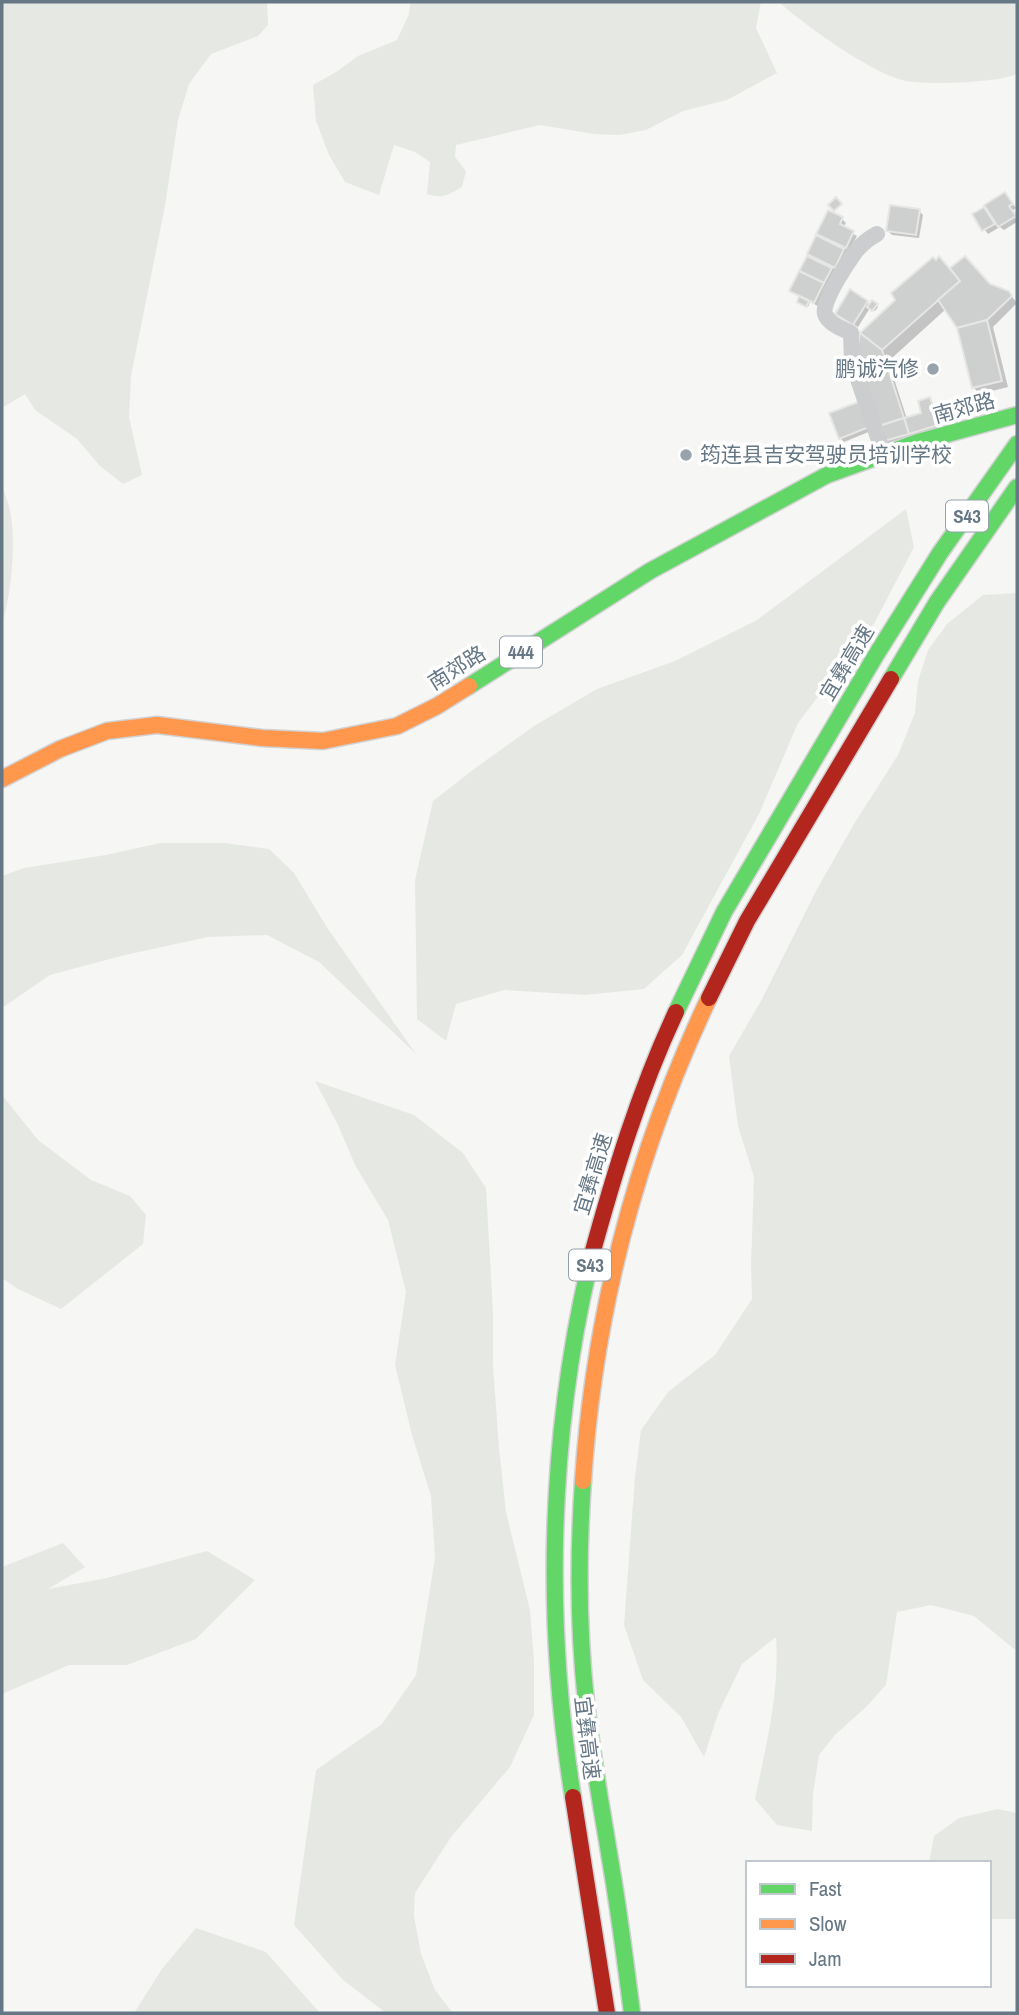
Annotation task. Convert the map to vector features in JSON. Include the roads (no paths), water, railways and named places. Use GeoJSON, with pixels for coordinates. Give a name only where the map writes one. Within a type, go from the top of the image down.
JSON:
{"type":"FeatureCollection","features":[{"type":"Feature","properties":{"kind":"main road","name":"南郊路"},"geometry":{"type":"LineString","coordinates":[[2,779],[60,749],[107,731],[157,725],[262,738],[323,741],[397,726],[437,706],[650,571],[827,475],[918,442],[1017,415]]}},
{"type":"Feature","properties":{"kind":"main road","name":"宜彝高速"},"geometry":{"type":"LineString","coordinates":[[607,2013],[570,1776],[555,1624],[559,1458],[574,1343],[604,1208],[651,1066],[725,909],[916,588],[1017,444]]}},
{"type":"Feature","properties":{"kind":"main road","name":"宜彝高速"},"geometry":{"type":"LineString","coordinates":[[632,2013],[616,1894],[594,1772],[580,1623],[584,1460],[595,1370],[609,1292],[628,1215],[674,1075],[711,992],[747,921],[937,602],[1017,487]]}},
{"type":"Feature","properties":{"kind":"street"},"geometry":{"type":"LineString","coordinates":[[877,234],[856,252],[825,302],[825,314],[830,322],[851,333],[852,362],[884,455]]}},
{"type":"Feature","properties":{"kind":"place","name":"鹏诚汽修"},"geometry":{"type":"Point","coordinates":[933,369]}},
{"type":"Feature","properties":{"kind":"place","name":"筠连县吉安驾驶员培训学校"},"geometry":{"type":"Point","coordinates":[686,455]}}]}
